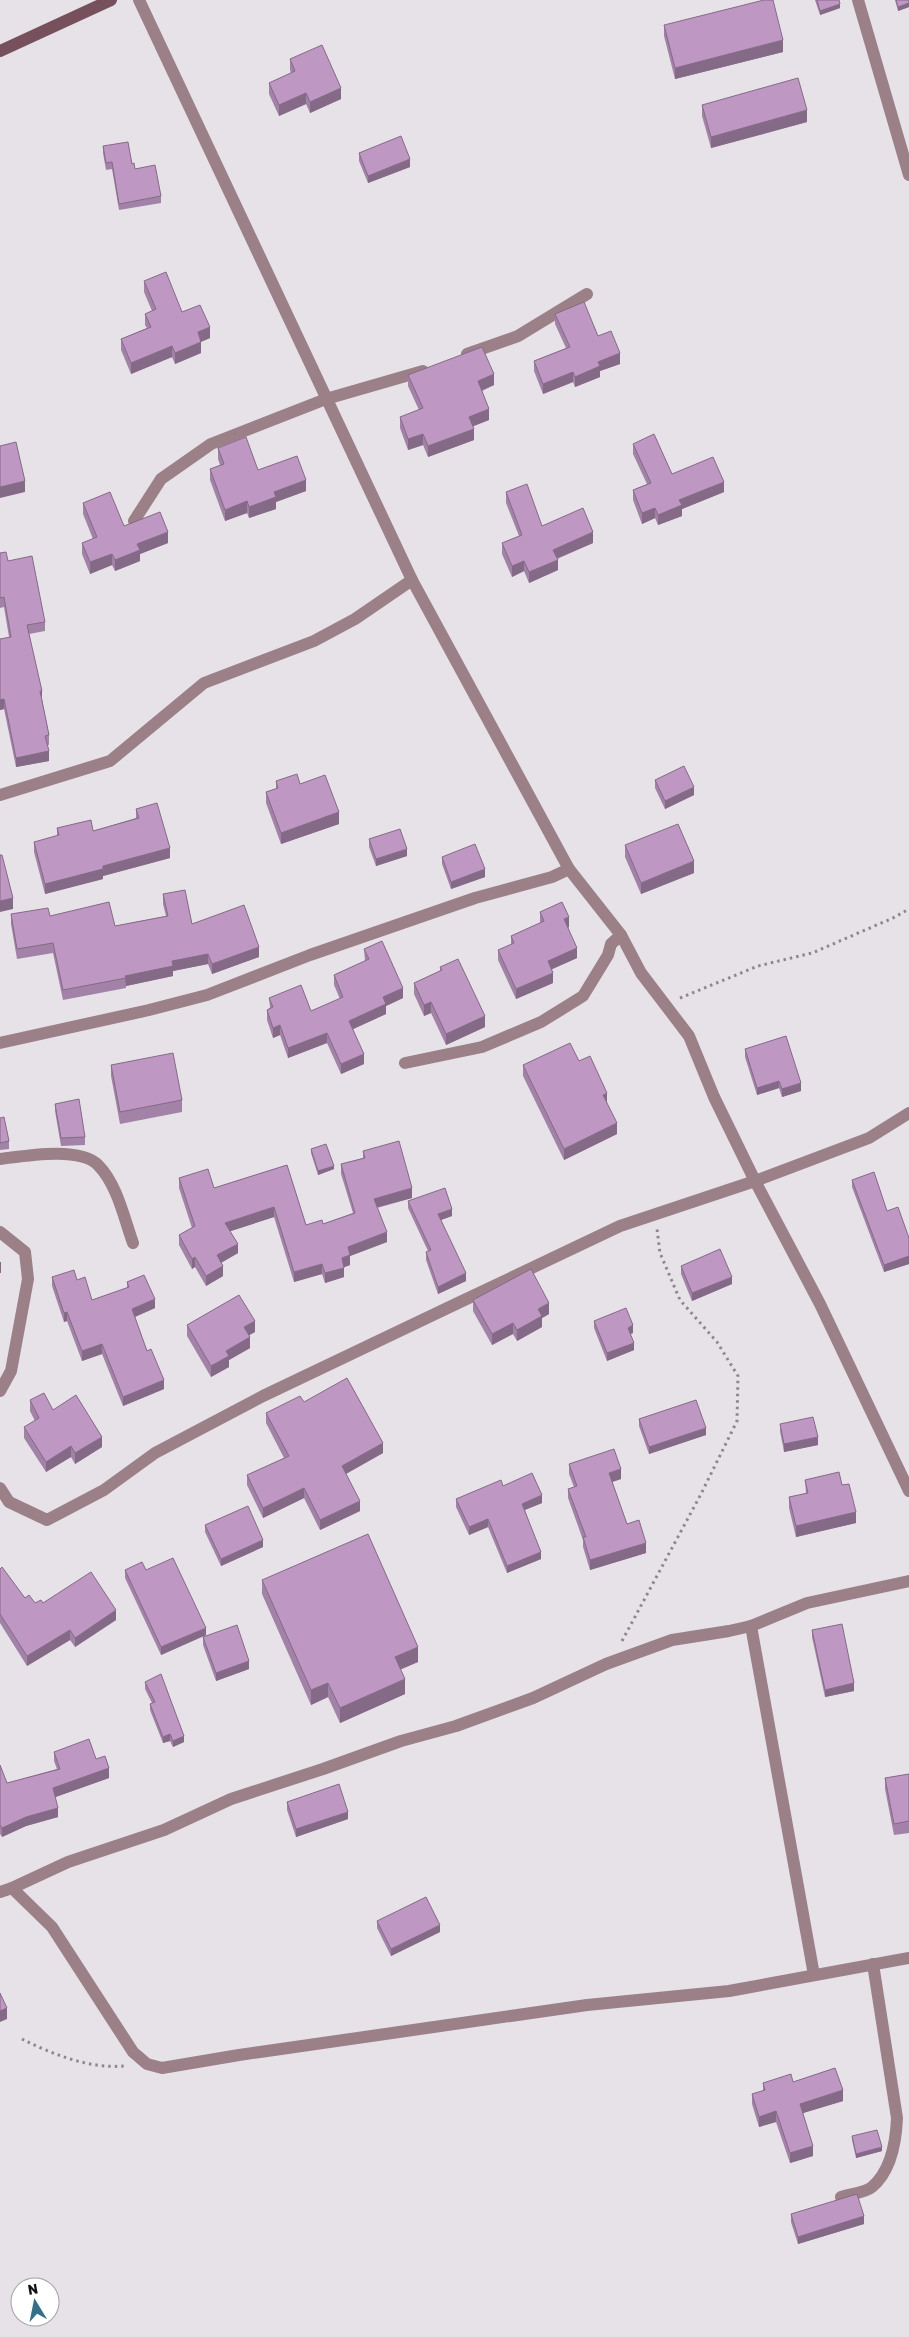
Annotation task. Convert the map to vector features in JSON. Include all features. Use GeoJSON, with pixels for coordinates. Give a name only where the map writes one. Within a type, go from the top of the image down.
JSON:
{"type":"FeatureCollection","features":[{"type":"Feature","properties":{"kind":"main road"},"geometry":{"type":"LineString","coordinates":[[0,51],[111,0]]}},
{"type":"Feature","properties":{"kind":"street"},"geometry":{"type":"LineString","coordinates":[[139,0],[412,580],[569,869],[621,935],[641,973],[689,1036],[714,1097],[755,1181],[820,1304],[909,1491]]}},
{"type":"Feature","properties":{"kind":"street"},"geometry":{"type":"LineString","coordinates":[[858,0],[905,150],[909,175]]}},
{"type":"Feature","properties":{"kind":"street"},"geometry":{"type":"LineString","coordinates":[[458,358],[518,336],[587,294]]}},
{"type":"Feature","properties":{"kind":"street"},"geometry":{"type":"LineString","coordinates":[[134,521],[161,479],[211,444],[326,399],[430,368]]}},
{"type":"Feature","properties":{"kind":"street"},"geometry":{"type":"LineString","coordinates":[[0,795],[110,761],[204,683],[314,642],[355,618],[412,580]]}},
{"type":"Feature","properties":{"kind":"street"},"geometry":{"type":"LineString","coordinates":[[0,1043],[149,1010],[207,995],[310,955],[475,898],[552,878],[569,869]]}},
{"type":"Feature","properties":{"kind":"street"},"geometry":{"type":"LineString","coordinates":[[405,1063],[482,1047],[541,1022],[583,996],[608,955],[611,944],[621,935]]}},
{"type":"Feature","properties":{"kind":"street"},"geometry":{"type":"LineString","coordinates":[[0,1488],[9,1502],[47,1520],[104,1490],[155,1453],[263,1396],[620,1226],[755,1181],[869,1138],[909,1113]]}},
{"type":"Feature","properties":{"kind":"street"},"geometry":{"type":"LineString","coordinates":[[0,1159],[43,1154],[73,1154],[98,1164],[111,1184],[132,1243]]}},
{"type":"Feature","properties":{"kind":"street"},"geometry":{"type":"LineString","coordinates":[[0,1232],[25,1252],[28,1280],[11,1371],[0,1391]]}},
{"type":"Feature","properties":{"kind":"street"},"geometry":{"type":"LineString","coordinates":[[909,1581],[807,1603],[751,1626],[729,1632],[672,1640],[606,1664],[533,1698],[482,1716],[401,1740],[323,1769],[231,1799],[164,1830],[68,1862],[6,1890],[52,1927],[121,2035],[147,2064],[162,2068],[238,2055],[587,2005],[728,1991],[909,1958]]}},
{"type":"Feature","properties":{"kind":"street"},"geometry":{"type":"LineString","coordinates":[[751,1626],[814,1975]]}},
{"type":"Feature","properties":{"kind":"street"},"geometry":{"type":"LineString","coordinates":[[841,2197],[871,2188],[887,2169],[896,2136],[897,2118],[873,1964]]}},
{"type":"Feature","properties":{"kind":"path"},"geometry":{"type":"LineString","coordinates":[[666,1004],[758,966],[812,953],[893,918],[909,909]]}},
{"type":"Feature","properties":{"kind":"path"},"geometry":{"type":"LineString","coordinates":[[606,1664],[614,1656],[696,1503],[737,1421],[738,1376],[717,1342],[680,1300],[660,1253],[655,1214]]}},
{"type":"Feature","properties":{"kind":"path"},"geometry":{"type":"LineString","coordinates":[[22,2039],[48,2052],[107,2068],[147,2064]]}},
{"type":"Feature","properties":{"kind":"building"},"geometry":{"type":"Polygon","coordinates":[[[764,0],[773,0],[783,40],[675,68],[664,25],[764,0]]]}},
{"type":"Feature","properties":{"kind":"building"},"geometry":{"type":"Polygon","coordinates":[[[817,0],[839,0],[840,4],[820,11],[817,0]]]}},
{"type":"Feature","properties":{"kind":"building"},"geometry":{"type":"Polygon","coordinates":[[[896,0],[909,0],[909,3],[898,7],[896,0]]]}},
{"type":"Feature","properties":{"kind":"building"},"geometry":{"type":"Polygon","coordinates":[[[322,45],[341,88],[310,102],[306,93],[279,105],[269,83],[295,71],[290,59],[322,45]]]}},
{"type":"Feature","properties":{"kind":"building"},"geometry":{"type":"Polygon","coordinates":[[[798,78],[807,110],[711,137],[702,105],[798,78]]]}},
{"type":"Feature","properties":{"kind":"building"},"geometry":{"type":"Polygon","coordinates":[[[401,136],[410,159],[368,176],[359,153],[401,136]]]}},
{"type":"Feature","properties":{"kind":"building"},"geometry":{"type":"Polygon","coordinates":[[[128,142],[132,164],[134,163],[135,169],[155,165],[161,196],[119,204],[112,162],[106,163],[103,146],[128,142]]]}},
{"type":"Feature","properties":{"kind":"building"},"geometry":{"type":"Polygon","coordinates":[[[166,272],[182,312],[200,305],[210,327],[198,332],[201,342],[175,353],[172,346],[131,363],[121,339],[151,327],[145,314],[156,309],[144,281],[166,272]]]}},
{"type":"Feature","properties":{"kind":"building"},"geometry":{"type":"Polygon","coordinates":[[[584,302],[598,336],[611,331],[620,353],[598,362],[600,366],[575,377],[573,372],[543,384],[534,361],[570,347],[555,314],[584,302]]]}},
{"type":"Feature","properties":{"kind":"building"},"geometry":{"type":"Polygon","coordinates":[[[482,347],[494,374],[478,381],[489,409],[469,417],[474,429],[428,446],[423,434],[408,439],[400,417],[423,408],[408,375],[482,347]]]}},
{"type":"Feature","properties":{"kind":"building"},"geometry":{"type":"Polygon","coordinates":[[[654,434],[672,474],[713,457],[724,482],[679,500],[682,505],[658,515],[655,508],[642,513],[633,490],[651,483],[633,444],[654,434]]]}},
{"type":"Feature","properties":{"kind":"building"},"geometry":{"type":"Polygon","coordinates":[[[246,437],[258,470],[297,456],[306,480],[274,492],[276,497],[249,507],[247,501],[225,510],[210,469],[224,464],[218,448],[246,437]]]}},
{"type":"Feature","properties":{"kind":"building"},"geometry":{"type":"Polygon","coordinates":[[[16,442],[25,481],[0,487],[0,446],[16,442]]]}},
{"type":"Feature","properties":{"kind":"building"},"geometry":{"type":"Polygon","coordinates":[[[527,484],[542,526],[583,508],[593,532],[553,550],[558,560],[529,572],[524,561],[512,566],[502,543],[522,535],[506,492],[527,484]]]}},
{"type":"Feature","properties":{"kind":"building"},"geometry":{"type":"Polygon","coordinates":[[[110,492],[124,526],[160,512],[168,532],[137,544],[140,550],[115,560],[112,554],[90,562],[82,543],[97,537],[83,503],[110,492]]]}},
{"type":"Feature","properties":{"kind":"building"},"geometry":{"type":"Polygon","coordinates":[[[6,552],[8,561],[32,556],[45,622],[27,625],[42,691],[40,691],[49,735],[45,736],[49,751],[16,758],[4,699],[0,700],[0,639],[11,637],[4,597],[0,598],[0,553],[6,552]]]}},
{"type":"Feature","properties":{"kind":"building"},"geometry":{"type":"Polygon","coordinates":[[[684,766],[694,787],[665,801],[655,780],[684,766]]]}},
{"type":"Feature","properties":{"kind":"building"},"geometry":{"type":"Polygon","coordinates":[[[297,774],[300,784],[325,775],[339,812],[281,833],[266,792],[278,788],[276,781],[297,774]]]}},
{"type":"Feature","properties":{"kind":"building"},"geometry":{"type":"Polygon","coordinates":[[[157,803],[170,848],[103,866],[103,869],[45,884],[34,842],[59,835],[57,828],[91,820],[93,831],[139,818],[136,809],[157,803]]]}},
{"type":"Feature","properties":{"kind":"building"},"geometry":{"type":"Polygon","coordinates":[[[678,824],[694,861],[641,883],[625,845],[678,824]]]}},
{"type":"Feature","properties":{"kind":"building"},"geometry":{"type":"Polygon","coordinates":[[[400,829],[407,849],[376,859],[369,839],[400,829]]]}},
{"type":"Feature","properties":{"kind":"building"},"geometry":{"type":"Polygon","coordinates":[[[475,844],[485,869],[451,882],[442,857],[475,844]]]}},
{"type":"Feature","properties":{"kind":"building"},"geometry":{"type":"Polygon","coordinates":[[[0,855],[2,855],[13,898],[0,901],[0,855]]]}},
{"type":"Feature","properties":{"kind":"building"},"geometry":{"type":"Polygon","coordinates":[[[185,890],[192,924],[244,905],[259,947],[212,964],[208,954],[172,961],[173,966],[125,976],[126,978],[63,990],[53,943],[17,949],[11,914],[48,908],[50,916],[109,902],[115,926],[168,916],[163,894],[185,890]]]}},
{"type":"Feature","properties":{"kind":"building"},"geometry":{"type":"Polygon","coordinates":[[[562,902],[569,917],[564,919],[577,948],[548,961],[553,973],[516,989],[498,950],[514,943],[511,936],[544,921],[540,912],[562,902]]]}},
{"type":"Feature","properties":{"kind":"building"},"geometry":{"type":"Polygon","coordinates":[[[382,941],[403,988],[383,997],[386,1004],[349,1021],[364,1054],[341,1064],[327,1033],[288,1048],[280,1025],[273,1028],[267,1010],[273,1007],[269,998],[301,985],[311,1011],[343,997],[334,975],[369,959],[364,949],[382,941]]]}},
{"type":"Feature","properties":{"kind":"building"},"geometry":{"type":"Polygon","coordinates":[[[458,959],[485,1016],[446,1034],[431,1002],[424,1005],[414,983],[442,970],[440,967],[458,959]]]}},
{"type":"Feature","properties":{"kind":"building"},"geometry":{"type":"Polygon","coordinates":[[[786,1036],[801,1083],[782,1089],[779,1081],[757,1088],[745,1049],[786,1036]]]}},
{"type":"Feature","properties":{"kind":"building"},"geometry":{"type":"Polygon","coordinates":[[[570,1043],[579,1061],[590,1056],[607,1093],[603,1095],[617,1123],[564,1149],[523,1065],[570,1043]]]}},
{"type":"Feature","properties":{"kind":"building"},"geometry":{"type":"Polygon","coordinates":[[[173,1053],[182,1100],[120,1112],[111,1065],[173,1053]]]}},
{"type":"Feature","properties":{"kind":"building"},"geometry":{"type":"Polygon","coordinates":[[[79,1099],[85,1137],[61,1138],[55,1104],[79,1099]]]}},
{"type":"Feature","properties":{"kind":"building"},"geometry":{"type":"Polygon","coordinates":[[[4,1117],[9,1141],[0,1143],[0,1118],[4,1117]]]}},
{"type":"Feature","properties":{"kind":"building"},"geometry":{"type":"Polygon","coordinates":[[[399,1141],[412,1188],[374,1199],[387,1232],[348,1247],[350,1255],[342,1258],[344,1268],[325,1273],[322,1264],[294,1272],[274,1207],[225,1223],[238,1244],[217,1255],[223,1266],[206,1276],[195,1257],[192,1259],[179,1235],[195,1226],[179,1178],[208,1169],[214,1188],[287,1165],[306,1225],[322,1220],[323,1224],[355,1213],[341,1164],[365,1158],[363,1151],[399,1141]]]}},
{"type":"Feature","properties":{"kind":"building"},"geometry":{"type":"Polygon","coordinates":[[[326,1144],[334,1166],[318,1171],[311,1149],[326,1144]]]}},
{"type":"Feature","properties":{"kind":"building"},"geometry":{"type":"Polygon","coordinates":[[[874,1172],[887,1211],[898,1207],[909,1238],[909,1256],[884,1265],[852,1180],[874,1172]]]}},
{"type":"Feature","properties":{"kind":"building"},"geometry":{"type":"Polygon","coordinates":[[[445,1188],[452,1209],[438,1214],[466,1273],[438,1287],[426,1252],[431,1250],[408,1201],[445,1188]]]}},
{"type":"Feature","properties":{"kind":"building"},"geometry":{"type":"Polygon","coordinates":[[[720,1249],[732,1277],[692,1293],[681,1266],[720,1249]]]}},
{"type":"Feature","properties":{"kind":"building"},"geometry":{"type":"Polygon","coordinates":[[[531,1269],[549,1303],[538,1309],[542,1316],[517,1330],[513,1323],[492,1334],[473,1300],[531,1269]]]}},
{"type":"Feature","properties":{"kind":"building"},"geometry":{"type":"Polygon","coordinates":[[[74,1270],[77,1280],[85,1277],[92,1300],[129,1287],[127,1282],[144,1275],[155,1299],[132,1309],[147,1351],[151,1349],[164,1380],[123,1397],[102,1344],[82,1351],[67,1312],[64,1313],[52,1277],[74,1270]]]}},
{"type":"Feature","properties":{"kind":"building"},"geometry":{"type":"Polygon","coordinates":[[[239,1295],[255,1321],[244,1327],[250,1337],[226,1351],[229,1356],[211,1366],[187,1325],[239,1295]]]}},
{"type":"Feature","properties":{"kind":"building"},"geometry":{"type":"Polygon","coordinates":[[[626,1308],[633,1325],[628,1328],[634,1343],[607,1353],[594,1321],[626,1308]]]}},
{"type":"Feature","properties":{"kind":"building"},"geometry":{"type":"Polygon","coordinates":[[[347,1378],[383,1443],[342,1466],[360,1501],[320,1520],[304,1488],[263,1508],[247,1475],[289,1456],[266,1413],[300,1396],[304,1402],[347,1378]]]}},
{"type":"Feature","properties":{"kind":"building"},"geometry":{"type":"Polygon","coordinates":[[[44,1393],[53,1410],[76,1395],[102,1437],[75,1453],[71,1446],[46,1462],[24,1427],[39,1418],[30,1400],[44,1393]]]}},
{"type":"Feature","properties":{"kind":"building"},"geometry":{"type":"Polygon","coordinates":[[[696,1400],[706,1428],[649,1447],[639,1419],[696,1400]]]}},
{"type":"Feature","properties":{"kind":"building"},"geometry":{"type":"Polygon","coordinates":[[[813,1417],[818,1437],[784,1444],[780,1424],[813,1417]]]}},
{"type":"Feature","properties":{"kind":"building"},"geometry":{"type":"Polygon","coordinates":[[[614,1449],[621,1469],[609,1473],[627,1524],[639,1520],[646,1543],[590,1560],[583,1537],[586,1537],[568,1489],[577,1486],[569,1464],[614,1449]]]}},
{"type":"Feature","properties":{"kind":"building"},"geometry":{"type":"Polygon","coordinates":[[[839,1472],[842,1485],[849,1484],[856,1512],[796,1526],[789,1497],[808,1493],[805,1480],[839,1472]]]}},
{"type":"Feature","properties":{"kind":"building"},"geometry":{"type":"Polygon","coordinates":[[[532,1473],[542,1495],[522,1504],[541,1552],[507,1566],[488,1519],[469,1527],[456,1499],[501,1480],[503,1486],[532,1473]]]}},
{"type":"Feature","properties":{"kind":"building"},"geometry":{"type":"Polygon","coordinates":[[[248,1506],[263,1540],[221,1559],[205,1525],[248,1506]]]}},
{"type":"Feature","properties":{"kind":"building"},"geometry":{"type":"Polygon","coordinates":[[[368,1534],[418,1647],[395,1657],[405,1679],[340,1708],[328,1683],[311,1690],[262,1580],[368,1534]]]}},
{"type":"Feature","properties":{"kind":"building"},"geometry":{"type":"Polygon","coordinates":[[[173,1558],[206,1628],[161,1647],[125,1570],[142,1562],[146,1570],[173,1558]]]}},
{"type":"Feature","properties":{"kind":"building"},"geometry":{"type":"Polygon","coordinates":[[[2,1567],[25,1598],[29,1595],[35,1603],[41,1600],[43,1603],[91,1572],[116,1610],[75,1638],[70,1630],[27,1656],[0,1614],[0,1569],[2,1567]]]}},
{"type":"Feature","properties":{"kind":"building"},"geometry":{"type":"Polygon","coordinates":[[[842,1624],[854,1683],[825,1690],[812,1630],[842,1624]]]}},
{"type":"Feature","properties":{"kind":"building"},"geometry":{"type":"Polygon","coordinates":[[[237,1625],[249,1661],[216,1673],[203,1637],[237,1625]]]}},
{"type":"Feature","properties":{"kind":"building"},"geometry":{"type":"Polygon","coordinates":[[[161,1674],[184,1736],[173,1741],[170,1734],[163,1737],[150,1704],[155,1702],[145,1682],[161,1674]]]}},
{"type":"Feature","properties":{"kind":"building"},"geometry":{"type":"Polygon","coordinates":[[[89,1739],[96,1759],[105,1756],[109,1768],[53,1788],[58,1808],[26,1817],[2,1828],[0,1825],[0,1765],[7,1783],[60,1769],[54,1752],[89,1739]]]}},
{"type":"Feature","properties":{"kind":"building"},"geometry":{"type":"Polygon","coordinates":[[[909,1774],[909,1821],[894,1824],[885,1778],[909,1774]]]}},
{"type":"Feature","properties":{"kind":"building"},"geometry":{"type":"Polygon","coordinates":[[[339,1784],[348,1812],[296,1829],[287,1802],[339,1784]]]}},
{"type":"Feature","properties":{"kind":"building"},"geometry":{"type":"Polygon","coordinates":[[[426,1897],[440,1925],[391,1949],[377,1921],[426,1897]]]}},
{"type":"Feature","properties":{"kind":"building"},"geometry":{"type":"Polygon","coordinates":[[[0,1993],[7,2008],[0,2011],[0,1993]]]}},
{"type":"Feature","properties":{"kind":"building"},"geometry":{"type":"Polygon","coordinates":[[[835,2068],[843,2090],[800,2104],[813,2146],[790,2153],[776,2111],[759,2117],[752,2094],[765,2090],[763,2083],[791,2074],[793,2082],[835,2068]]]}},
{"type":"Feature","properties":{"kind":"building"},"geometry":{"type":"Polygon","coordinates":[[[877,2130],[882,2147],[856,2154],[852,2136],[877,2130]]]}},
{"type":"Feature","properties":{"kind":"building"},"geometry":{"type":"Polygon","coordinates":[[[857,2194],[864,2216],[798,2237],[791,2214],[857,2194]]]}}]}
